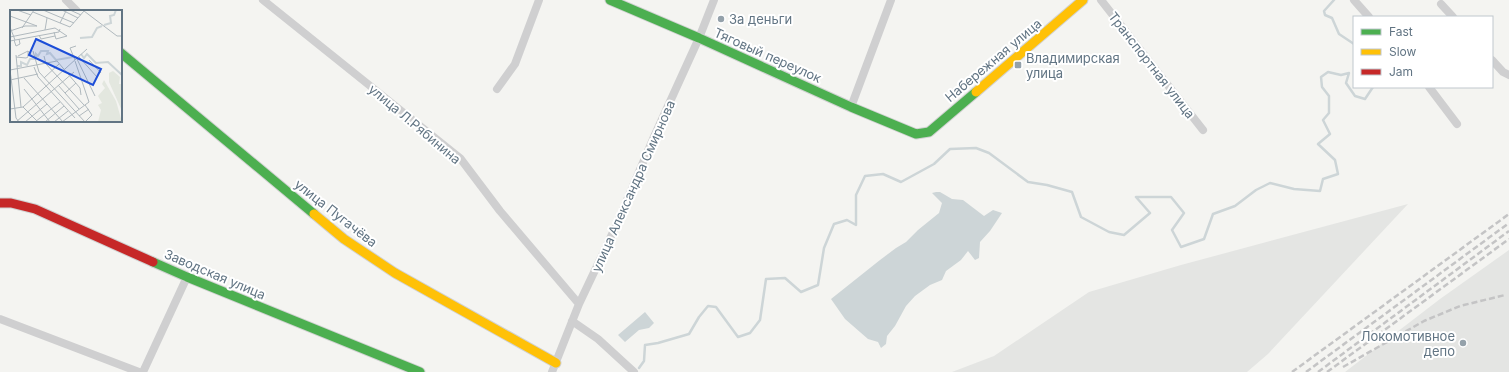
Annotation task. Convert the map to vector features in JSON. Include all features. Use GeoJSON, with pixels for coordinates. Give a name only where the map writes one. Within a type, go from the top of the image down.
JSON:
{"type":"FeatureCollection","features":[{"type":"Feature","properties":{"kind":"street"},"geometry":{"type":"LineString","coordinates":[[66,0],[76,10]]}},
{"type":"Feature","properties":{"kind":"street","name":"улица Л.Рябинина"},"geometry":{"type":"LineString","coordinates":[[263,0],[460,158],[500,211],[579,304]]}},
{"type":"Feature","properties":{"kind":"street"},"geometry":{"type":"LineString","coordinates":[[497,89],[515,64],[539,0]]}},
{"type":"Feature","properties":{"kind":"street","name":"Тяговый переулок"},"geometry":{"type":"LineString","coordinates":[[610,0],[699,38],[851,107],[916,134]]}},
{"type":"Feature","properties":{"kind":"street","name":"улица Александра Смирнова"},"geometry":{"type":"LineString","coordinates":[[552,372],[579,304],[615,228],[652,139],[699,38],[714,0]]}},
{"type":"Feature","properties":{"kind":"street"},"geometry":{"type":"LineString","coordinates":[[851,107],[891,0]]}},
{"type":"Feature","properties":{"kind":"street","name":"Набережная улица"},"geometry":{"type":"LineString","coordinates":[[916,134],[929,132],[1039,39],[1082,0]]}},
{"type":"Feature","properties":{"kind":"street","name":"Транспортная улица"},"geometry":{"type":"LineString","coordinates":[[1101,0],[1203,130]]}},
{"type":"Feature","properties":{"kind":"street"},"geometry":{"type":"LineString","coordinates":[[1354,0],[1368,16]]}},
{"type":"Feature","properties":{"kind":"street"},"geometry":{"type":"LineString","coordinates":[[1441,4],[1452,16]]}},
{"type":"Feature","properties":{"kind":"street","name":"улица Пугачёва"},"geometry":{"type":"LineString","coordinates":[[122,54],[344,239],[395,273],[556,363]]}},
{"type":"Feature","properties":{"kind":"street"},"geometry":{"type":"LineString","coordinates":[[1493,61],[1503,72],[1509,75]]}},
{"type":"Feature","properties":{"kind":"street"},"geometry":{"type":"LineString","coordinates":[[1430,88],[1457,124]]}},
{"type":"Feature","properties":{"kind":"street","name":"Заводская улица"},"geometry":{"type":"LineString","coordinates":[[0,203],[11,203],[35,209],[187,277],[420,372]]}},
{"type":"Feature","properties":{"kind":"street"},"geometry":{"type":"LineString","coordinates":[[143,372],[187,277]]}},
{"type":"Feature","properties":{"kind":"street"},"geometry":{"type":"LineString","coordinates":[[0,319],[139,372]]}},
{"type":"Feature","properties":{"kind":"street"},"geometry":{"type":"LineString","coordinates":[[572,321],[598,339],[634,372]]}},
{"type":"Feature","properties":{"kind":"shaded area"},"geometry":{"type":"Polygon","coordinates":[[[940,192],[952,199],[963,200],[984,216],[993,210],[1002,213],[990,231],[980,242],[979,258],[975,260],[968,251],[961,260],[946,271],[942,280],[930,285],[915,296],[906,306],[895,326],[887,336],[886,344],[881,348],[878,342],[868,339],[845,319],[831,299],[880,260],[906,242],[939,213],[942,203],[932,193],[940,192]]]}},
{"type":"Feature","properties":{"kind":"shaded area"},"geometry":{"type":"Polygon","coordinates":[[[1408,204],[1268,354],[1247,372],[952,372],[994,356],[1089,292],[1181,265],[1408,204]]]}},
{"type":"Feature","properties":{"kind":"shaded area"},"geometry":{"type":"Polygon","coordinates":[[[1509,250],[1509,372],[1345,372],[1440,299],[1509,250]]]}},
{"type":"Feature","properties":{"kind":"shaded area"},"geometry":{"type":"Polygon","coordinates":[[[645,312],[654,323],[649,328],[639,330],[625,342],[618,335],[645,312]]]}},
{"type":"Feature","properties":{"kind":"waterway"},"geometry":{"type":"LineString","coordinates":[[1334,0],[1324,11],[1325,15],[1332,18],[1339,34],[1353,43]]}},
{"type":"Feature","properties":{"kind":"waterway"},"geometry":{"type":"LineString","coordinates":[[639,368],[644,361],[645,345],[658,343],[689,334],[699,317],[708,306],[716,307],[738,337],[750,333],[760,320],[766,279],[785,278],[801,292],[818,285],[824,248],[834,224],[847,220],[856,225],[856,195],[865,176],[883,174],[901,182],[934,164],[950,149],[976,148],[989,153],[1028,182],[1047,185],[1072,192],[1081,217],[1109,232],[1124,235],[1150,213],[1136,197],[1171,197],[1184,213],[1172,230],[1181,247],[1204,239],[1213,214],[1235,206],[1256,190],[1270,183],[1294,189],[1320,191],[1323,179],[1338,174],[1335,160],[1318,144],[1330,134],[1323,120],[1329,113],[1329,96],[1322,87],[1321,77],[1328,72],[1341,75],[1349,73],[1346,83],[1355,96],[1365,99],[1372,88]]}},
{"type":"Feature","properties":{"kind":"railway"},"geometry":{"type":"LineString","coordinates":[[1292,372],[1509,214]]}},
{"type":"Feature","properties":{"kind":"railway"},"geometry":{"type":"LineString","coordinates":[[1306,372],[1509,223]]}},
{"type":"Feature","properties":{"kind":"railway"},"geometry":{"type":"LineString","coordinates":[[1318,372],[1509,231]]}},
{"type":"Feature","properties":{"kind":"railway"},"geometry":{"type":"LineString","coordinates":[[1327,372],[1509,239]]}},
{"type":"Feature","properties":{"kind":"railway"},"geometry":{"type":"LineString","coordinates":[[1343,367],[1424,321],[1460,306],[1505,295]]}},
{"type":"Feature","properties":{"kind":"traffic: fast"},"geometry":{"type":"LineString","coordinates":[[610,0],[699,38],[851,107],[916,134],[929,132],[976,92]]}},
{"type":"Feature","properties":{"kind":"traffic: fast"},"geometry":{"type":"LineString","coordinates":[[122,54],[314,214]]}},
{"type":"Feature","properties":{"kind":"traffic: fast"},"geometry":{"type":"LineString","coordinates":[[153,262],[420,372]]}},
{"type":"Feature","properties":{"kind":"traffic: slow"},"geometry":{"type":"LineString","coordinates":[[976,92],[1083,0]]}},
{"type":"Feature","properties":{"kind":"traffic: slow"},"geometry":{"type":"LineString","coordinates":[[314,214],[344,239],[395,273],[556,363]]}},
{"type":"Feature","properties":{"kind":"traffic: jam"},"geometry":{"type":"LineString","coordinates":[[0,203],[11,203],[35,209],[153,262]]}},
{"type":"Feature","properties":{"kind":"place","name":"За деньги"},"geometry":{"type":"Point","coordinates":[721,19]}},
{"type":"Feature","properties":{"kind":"place","name":"Владимирская улица"},"geometry":{"type":"Point","coordinates":[1018,65]}},
{"type":"Feature","properties":{"kind":"place","name":"Локомотивное депо"},"geometry":{"type":"Point","coordinates":[1463,343]}}]}
